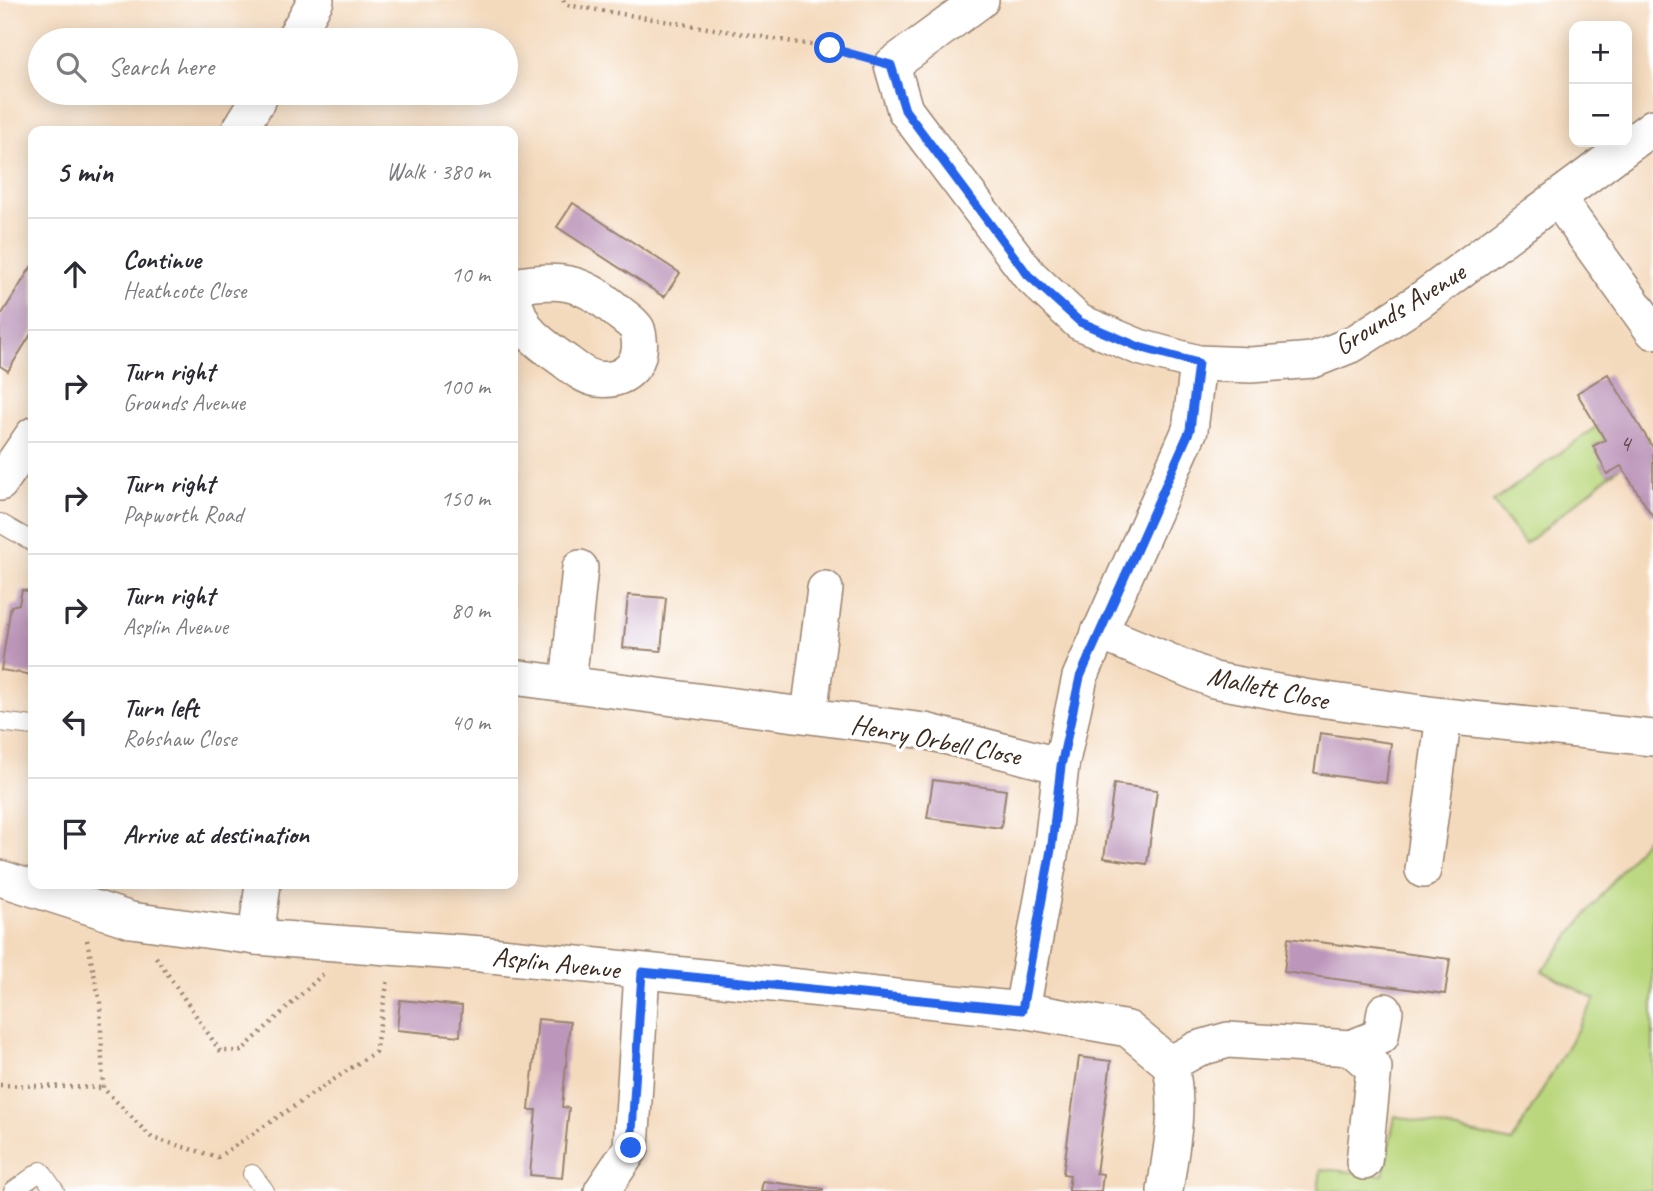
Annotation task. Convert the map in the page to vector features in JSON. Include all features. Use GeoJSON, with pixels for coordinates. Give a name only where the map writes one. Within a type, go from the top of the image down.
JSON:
{"type":"FeatureCollection","features":[{"type":"Feature","properties":{"kind":"street"},"geometry":{"type":"LineString","coordinates":[[299,28],[316,0]]}},
{"type":"Feature","properties":{"kind":"street"},"geometry":{"type":"LineString","coordinates":[[891,65],[981,0]]}},
{"type":"Feature","properties":{"kind":"street","name":"Grounds Avenue"},"geometry":{"type":"LineString","coordinates":[[891,65],[905,110],[1028,275],[1080,322],[1139,347],[1198,363],[1251,365],[1313,360],[1353,344],[1418,302],[1653,127]]}},
{"type":"Feature","properties":{"kind":"street"},"geometry":{"type":"LineString","coordinates":[[246,126],[256,105]]}},
{"type":"Feature","properties":{"kind":"street"},"geometry":{"type":"LineString","coordinates":[[1558,199],[1653,331]]}},
{"type":"Feature","properties":{"kind":"street"},"geometry":{"type":"LineString","coordinates":[[518,285],[547,280],[575,284],[611,306],[638,330],[641,350],[633,369],[617,378],[597,379],[583,374],[530,336],[518,316]]}},
{"type":"Feature","properties":{"kind":"street"},"geometry":{"type":"LineString","coordinates":[[1022,1010],[1052,844],[1061,766],[1080,677],[1190,430],[1198,363]]}},
{"type":"Feature","properties":{"kind":"street"},"geometry":{"type":"LineString","coordinates":[[0,483],[28,442]]}},
{"type":"Feature","properties":{"kind":"street"},"geometry":{"type":"LineString","coordinates":[[568,684],[580,568]]}},
{"type":"Feature","properties":{"kind":"street"},"geometry":{"type":"LineString","coordinates":[[810,715],[825,589]]}},
{"type":"Feature","properties":{"kind":"street","name":"Mallett Close"},"geometry":{"type":"LineString","coordinates":[[1099,632],[1214,680],[1304,698],[1653,738]]}},
{"type":"Feature","properties":{"kind":"street","name":"Henry Orbell Close"},"geometry":{"type":"LineString","coordinates":[[518,678],[925,731],[1061,766]]}},
{"type":"Feature","properties":{"kind":"street"},"geometry":{"type":"LineString","coordinates":[[1423,870],[1444,716]]}},
{"type":"Feature","properties":{"kind":"street","name":"Asplin Avenue"},"geometry":{"type":"LineString","coordinates":[[0,878],[28,887]]}},
{"type":"Feature","properties":{"kind":"street","name":"Asplin Avenue"},"geometry":{"type":"LineString","coordinates":[[35,889],[131,920],[256,937],[481,954],[1022,1010],[1128,1029],[1170,1065]]}},
{"type":"Feature","properties":{"kind":"street"},"geometry":{"type":"LineString","coordinates":[[256,937],[262,889]]}},
{"type":"Feature","properties":{"kind":"street"},"geometry":{"type":"LineString","coordinates":[[602,1191],[631,1148],[642,972]]}},
{"type":"Feature","properties":{"kind":"street"},"geometry":{"type":"LineString","coordinates":[[1165,1191],[1177,1114],[1176,1086],[1170,1065],[1197,1049],[1228,1041],[1351,1048],[1381,1036],[1385,1012]]}},
{"type":"Feature","properties":{"kind":"street"},"geometry":{"type":"LineString","coordinates":[[1351,1048],[1374,1068],[1364,1162]]}},
{"type":"Feature","properties":{"kind":"lane"},"geometry":{"type":"LineString","coordinates":[[0,523],[28,539]]}},
{"type":"Feature","properties":{"kind":"lane"},"geometry":{"type":"LineString","coordinates":[[0,722],[28,725]]}},
{"type":"Feature","properties":{"kind":"lane"},"geometry":{"type":"LineString","coordinates":[[13,1191],[41,1171],[55,1191]]}},
{"type":"Feature","properties":{"kind":"lane"},"geometry":{"type":"LineString","coordinates":[[252,1174],[265,1191]]}},
{"type":"Feature","properties":{"kind":"path"},"geometry":{"type":"LineString","coordinates":[[563,0],[566,5],[830,48],[891,65]]}},
{"type":"Feature","properties":{"kind":"path"},"geometry":{"type":"LineString","coordinates":[[80,903],[100,1002],[103,1088],[152,1138],[218,1157],[375,1052],[394,947]]}},
{"type":"Feature","properties":{"kind":"path"},"geometry":{"type":"LineString","coordinates":[[131,920],[220,1051],[241,1051],[354,944]]}},
{"type":"Feature","properties":{"kind":"path"},"geometry":{"type":"LineString","coordinates":[[0,1085],[103,1088]]}},
{"type":"Feature","properties":{"kind":"green space"},"geometry":{"type":"Polygon","coordinates":[[[1597,426],[1605,440],[1594,446],[1603,463],[1601,464],[1608,474],[1621,466],[1525,544],[1493,502],[1597,426]]]}},
{"type":"Feature","properties":{"kind":"green space"},"geometry":{"type":"Polygon","coordinates":[[[1653,830],[1653,1191],[1318,1191],[1321,1169],[1383,1175],[1395,1116],[1512,1142],[1595,999],[1542,971],[1653,830]]]}},
{"type":"Feature","properties":{"kind":"building"},"geometry":{"type":"Polygon","coordinates":[[[573,203],[680,273],[664,297],[557,227],[573,203]]]}},
{"type":"Feature","properties":{"kind":"building"},"geometry":{"type":"Polygon","coordinates":[[[28,272],[28,339],[8,371],[0,366],[0,317],[28,272]]]}},
{"type":"Feature","properties":{"kind":"building"},"geometry":{"type":"Polygon","coordinates":[[[1608,374],[1653,448],[1653,517],[1621,466],[1607,474],[1593,446],[1605,440],[1577,393],[1608,374]]]}},
{"type":"Feature","properties":{"kind":"building"},"geometry":{"type":"Polygon","coordinates":[[[22,590],[28,591],[28,674],[1,670],[11,606],[19,604],[22,590]]]}},
{"type":"Feature","properties":{"kind":"building"},"geometry":{"type":"Polygon","coordinates":[[[628,595],[666,598],[661,651],[623,648],[628,595]]]}},
{"type":"Feature","properties":{"kind":"building"},"geometry":{"type":"Polygon","coordinates":[[[1320,733],[1391,743],[1386,783],[1314,773],[1320,733]]]}},
{"type":"Feature","properties":{"kind":"building"},"geometry":{"type":"Polygon","coordinates":[[[933,780],[1006,790],[1001,828],[927,818],[933,780]]]}},
{"type":"Feature","properties":{"kind":"building"},"geometry":{"type":"Polygon","coordinates":[[[1114,784],[1157,790],[1147,864],[1104,858],[1114,784]]]}},
{"type":"Feature","properties":{"kind":"building"},"geometry":{"type":"Polygon","coordinates":[[[1288,938],[1450,959],[1445,994],[1284,972],[1288,938]]]}},
{"type":"Feature","properties":{"kind":"building"},"geometry":{"type":"Polygon","coordinates":[[[400,1000],[462,1006],[460,1036],[397,1030],[400,1000]]]}},
{"type":"Feature","properties":{"kind":"building"},"geometry":{"type":"Polygon","coordinates":[[[538,1019],[570,1022],[562,1107],[569,1108],[562,1178],[530,1175],[536,1110],[529,1110],[538,1019]]]}},
{"type":"Feature","properties":{"kind":"building"},"geometry":{"type":"Polygon","coordinates":[[[1079,1057],[1111,1061],[1096,1173],[1103,1174],[1101,1191],[1068,1191],[1070,1175],[1063,1174],[1079,1057]]]}},
{"type":"Feature","properties":{"kind":"building"},"geometry":{"type":"Polygon","coordinates":[[[763,1181],[823,1189],[823,1191],[761,1191],[763,1181]]]}},
{"type":"Feature","properties":{"kind":"route"},"geometry":{"type":"LineString","coordinates":[[631,1148],[642,972],[1022,1010],[1052,844],[1061,766],[1080,677],[1190,430],[1198,363],[1139,347],[1080,322],[1028,275],[905,110],[891,65],[830,48]]}}]}
